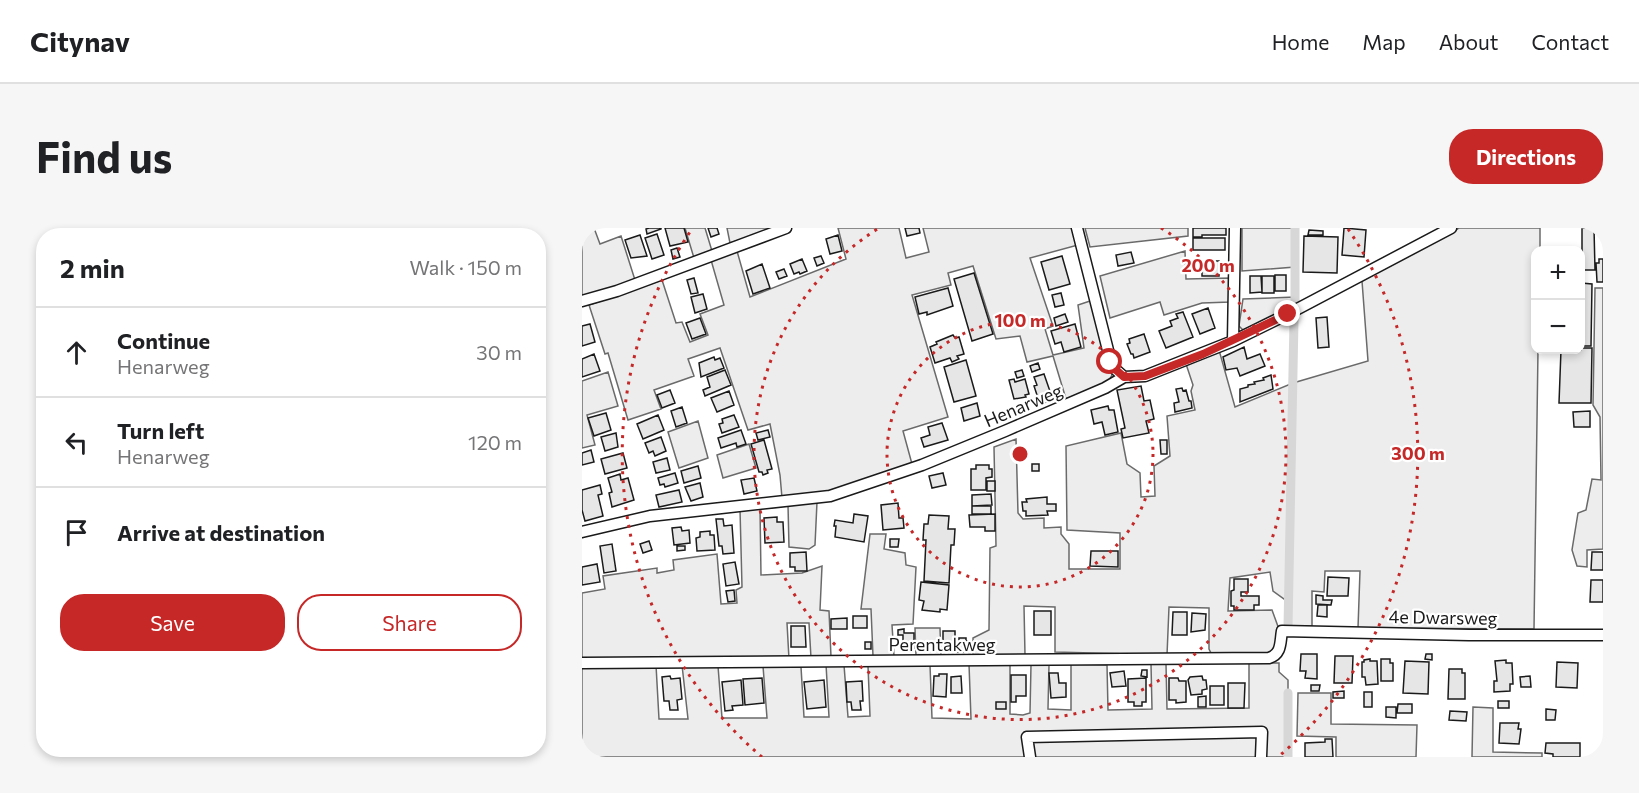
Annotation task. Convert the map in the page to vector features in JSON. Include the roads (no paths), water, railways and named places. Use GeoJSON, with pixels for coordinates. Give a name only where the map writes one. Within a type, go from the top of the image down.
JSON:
{"type":"FeatureCollection","features":[{"type":"Feature","properties":{"kind":"street"},"geometry":{"type":"LineString","coordinates":[[582,301],[617,291],[786,228]]}},
{"type":"Feature","properties":{"kind":"street"},"geometry":{"type":"LineString","coordinates":[[1077,228],[1110,362],[1124,377]]}},
{"type":"Feature","properties":{"kind":"street"},"geometry":{"type":"LineString","coordinates":[[1233,341],[1234,228]]}},
{"type":"Feature","properties":{"kind":"street","name":"Henarweg"},"geometry":{"type":"LineString","coordinates":[[582,532],[650,516],[831,496],[957,452],[1105,388],[1124,377],[1145,376],[1233,341],[1451,228]]}},
{"type":"Feature","properties":{"kind":"street","name":"4e Dwarsweg"},"geometry":{"type":"LineString","coordinates":[[1282,631],[1603,635]]}},
{"type":"Feature","properties":{"kind":"street","name":"Perentakweg"},"geometry":{"type":"LineString","coordinates":[[582,663],[1269,658],[1279,651],[1282,631]]}},
{"type":"Feature","properties":{"kind":"street"},"geometry":{"type":"LineString","coordinates":[[1030,757],[1028,737],[1262,732],[1262,757]]}},
{"type":"Feature","properties":{"kind":"waterway"},"geometry":{"type":"LineString","coordinates":[[1295,228],[1295,302]]}},
{"type":"Feature","properties":{"kind":"waterway"},"geometry":{"type":"LineString","coordinates":[[1288,627],[1294,320]]}},
{"type":"Feature","properties":{"kind":"waterway"},"geometry":{"type":"LineString","coordinates":[[1288,693],[1288,757]]}}]}
